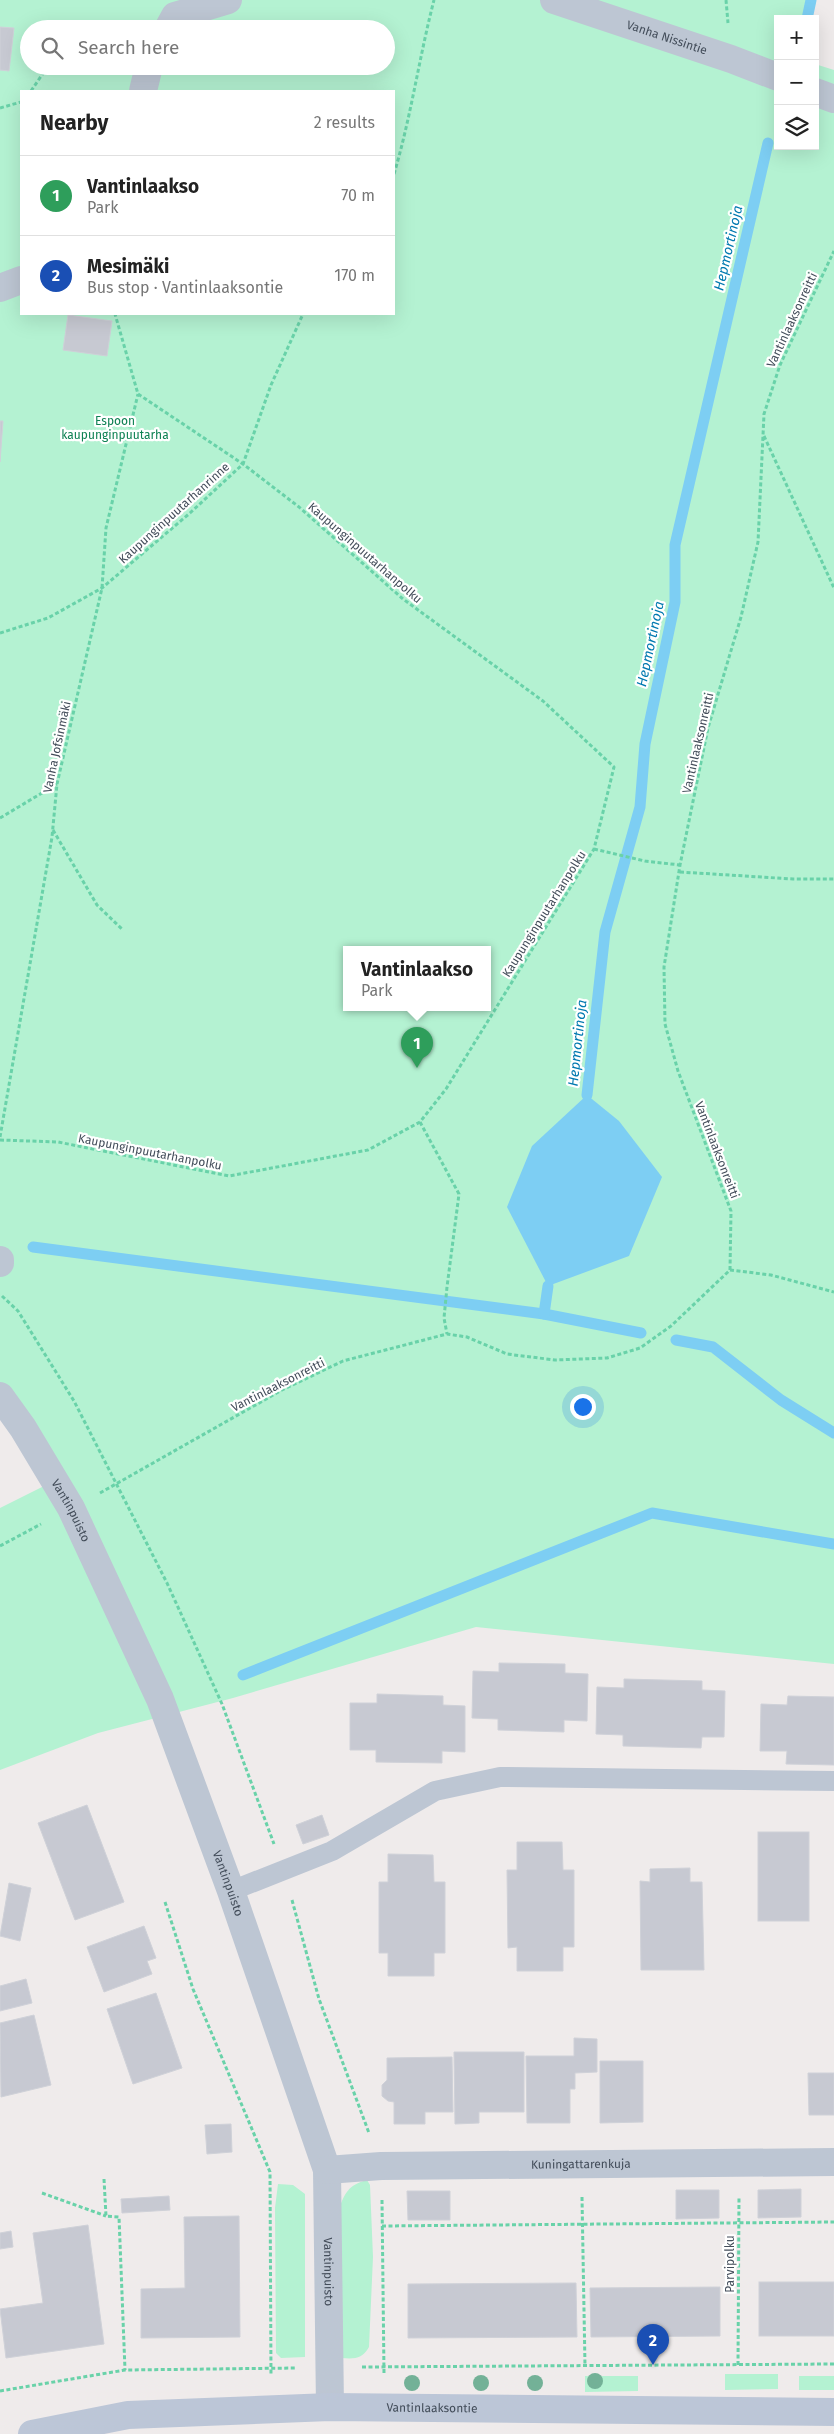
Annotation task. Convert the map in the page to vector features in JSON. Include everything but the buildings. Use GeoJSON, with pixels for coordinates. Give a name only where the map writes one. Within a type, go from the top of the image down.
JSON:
{"type":"FeatureCollection","features":[{"type":"Feature","properties":{"kind":"street"},"geometry":{"type":"LineString","coordinates":[[171,15],[228,0]]}},
{"type":"Feature","properties":{"kind":"street","name":"Vanha Nissintie"},"geometry":{"type":"LineString","coordinates":[[554,0],[731,59],[774,75]]}},
{"type":"Feature","properties":{"kind":"street"},"geometry":{"type":"LineString","coordinates":[[143,90],[147,75]]}},
{"type":"Feature","properties":{"kind":"street"},"geometry":{"type":"LineString","coordinates":[[819,93],[834,99]]}},
{"type":"Feature","properties":{"kind":"street"},"geometry":{"type":"LineString","coordinates":[[0,288],[20,280]]}},
{"type":"Feature","properties":{"kind":"street","name":"Vantinpuisto"},"geometry":{"type":"LineString","coordinates":[[0,1396],[23,1428],[71,1508],[160,1699],[231,1890],[327,2170],[330,2407]]}},
{"type":"Feature","properties":{"kind":"street","name":"Kuningattarenkuja"},"geometry":{"type":"LineString","coordinates":[[327,2170],[382,2166],[834,2162]]}},
{"type":"Feature","properties":{"kind":"street","name":"Vantinlaaksontie"},"geometry":{"type":"LineString","coordinates":[[32,2434],[128,2415],[330,2407],[834,2412]]}},
{"type":"Feature","properties":{"kind":"lane"},"geometry":{"type":"LineString","coordinates":[[231,1890],[332,1851],[435,1791],[500,1776],[834,1781]]}},
{"type":"Feature","properties":{"kind":"path"},"geometry":{"type":"LineString","coordinates":[[395,171],[406,135],[422,46],[434,0]]}},
{"type":"Feature","properties":{"kind":"path"},"geometry":{"type":"LineString","coordinates":[[32,90],[42,75]]}},
{"type":"Feature","properties":{"kind":"path"},"geometry":{"type":"LineString","coordinates":[[0,108],[20,102]]}},
{"type":"Feature","properties":{"kind":"path","name":"Vantinlaaksonreitti"},"geometry":{"type":"LineString","coordinates":[[0,1546],[282,1390],[343,1362],[447,1334],[467,1337],[507,1354],[555,1360],[607,1358],[640,1348],[671,1326],[730,1270],[731,1211],[678,1071],[665,1024],[664,966],[680,865],[708,728],[741,617],[758,542],[764,414],[780,365],[834,250]]}},
{"type":"Feature","properties":{"kind":"path"},"geometry":{"type":"LineString","coordinates":[[115,315],[138,394],[243,464]]}},
{"type":"Feature","properties":{"kind":"path","name":"Kaupunginpuutarhanrinne"},"geometry":{"type":"LineString","coordinates":[[0,633],[48,618],[102,588],[190,513],[243,464],[271,385],[303,315]]}},
{"type":"Feature","properties":{"kind":"path","name":"Vanha Jofsinmäki"},"geometry":{"type":"LineString","coordinates":[[0,1138],[53,830],[57,784],[102,588],[106,528],[138,394]]}},
{"type":"Feature","properties":{"kind":"path"},"geometry":{"type":"LineString","coordinates":[[763,435],[834,588]]}},
{"type":"Feature","properties":{"kind":"path","name":"Kaupunginpuutarhanpolku"},"geometry":{"type":"LineString","coordinates":[[0,1138],[58,1142],[229,1176],[368,1150],[420,1122],[446,1089],[594,849],[614,767],[543,701],[403,599],[299,506],[243,464]]}},
{"type":"Feature","properties":{"kind":"path"},"geometry":{"type":"LineString","coordinates":[[0,818],[57,784]]}},
{"type":"Feature","properties":{"kind":"path"},"geometry":{"type":"LineString","coordinates":[[53,830],[97,905],[123,930]]}},
{"type":"Feature","properties":{"kind":"path"},"geometry":{"type":"LineString","coordinates":[[594,849],[645,861],[680,865]]}},
{"type":"Feature","properties":{"kind":"path"},"geometry":{"type":"LineString","coordinates":[[680,872],[793,879],[834,879]]}},
{"type":"Feature","properties":{"kind":"path"},"geometry":{"type":"LineString","coordinates":[[420,1122],[459,1194],[446,1287],[444,1318],[447,1334]]}},
{"type":"Feature","properties":{"kind":"path"},"geometry":{"type":"LineString","coordinates":[[730,1270],[771,1275],[834,1292]]}},
{"type":"Feature","properties":{"kind":"path"},"geometry":{"type":"LineString","coordinates":[[165,1902],[193,1989],[270,2172],[272,2368],[270,2409]]}},
{"type":"Feature","properties":{"kind":"path","name":"Parvipolku"},"geometry":{"type":"LineString","coordinates":[[738,2365],[739,2163]]}},
{"type":"Feature","properties":{"kind":"path"},"geometry":{"type":"LineString","coordinates":[[582,2164],[585,2366]]}},
{"type":"Feature","properties":{"kind":"path"},"geometry":{"type":"LineString","coordinates":[[104,2179],[106,2216]]}},
{"type":"Feature","properties":{"kind":"path"},"geometry":{"type":"LineString","coordinates":[[42,2193],[106,2216],[119,2217],[126,2370]]}},
{"type":"Feature","properties":{"kind":"path"},"geometry":{"type":"LineString","coordinates":[[382,2226],[834,2222]]}},
{"type":"Feature","properties":{"kind":"path"},"geometry":{"type":"LineString","coordinates":[[0,2391],[126,2370],[834,2364]]}},
{"type":"Feature","properties":{"kind":"green space","name":"Espoon kaupunginpuutarha"},"geometry":{"type":"Polygon","coordinates":[[[0,0],[811,0],[808,15],[774,15],[774,150],[819,150],[819,65],[834,70],[834,1664],[476,1627],[233,1698],[98,1733],[0,1770],[0,1508],[54,1481],[0,1396],[0,0]]]}},
{"type":"Feature","properties":{"kind":"green space"},"geometry":{"type":"Polygon","coordinates":[[[367,2180],[370,2185],[373,2257],[369,2347],[361,2356],[341,2358],[338,2211],[351,2187],[367,2180]]]}},
{"type":"Feature","properties":{"kind":"green space"},"geometry":{"type":"Polygon","coordinates":[[[278,2184],[293,2185],[305,2194],[305,2357],[281,2358],[276,2353],[275,2208],[278,2184]]]}},
{"type":"Feature","properties":{"kind":"green space"},"geometry":{"type":"Polygon","coordinates":[[[725,2374],[778,2374],[778,2389],[725,2390],[725,2374]]]}},
{"type":"Feature","properties":{"kind":"green space"},"geometry":{"type":"Polygon","coordinates":[[[585,2376],[638,2376],[638,2391],[585,2392],[585,2376]]]}},
{"type":"Feature","properties":{"kind":"green space"},"geometry":{"type":"Polygon","coordinates":[[[799,2376],[834,2376],[834,2390],[799,2390],[799,2376]]]}},
{"type":"Feature","properties":{"kind":"water"},"geometry":{"type":"Polygon","coordinates":[[[587,1095],[619,1121],[662,1177],[629,1256],[548,1286],[507,1207],[532,1146],[587,1095]]]}},
{"type":"Feature","properties":{"kind":"waterway","name":"Hepmortinoja"},"geometry":{"type":"LineString","coordinates":[[808,15],[811,0]]}},
{"type":"Feature","properties":{"kind":"waterway","name":"Hepmortinoja"},"geometry":{"type":"LineString","coordinates":[[587,1095],[605,932],[640,807],[645,744],[675,602],[675,545],[768,143]]}},
{"type":"Feature","properties":{"kind":"waterway"},"geometry":{"type":"LineString","coordinates":[[33,1247],[544,1314],[641,1333]]}},
{"type":"Feature","properties":{"kind":"waterway"},"geometry":{"type":"LineString","coordinates":[[544,1314],[548,1286]]}},
{"type":"Feature","properties":{"kind":"waterway"},"geometry":{"type":"LineString","coordinates":[[676,1340],[713,1347],[781,1400],[834,1433]]}},
{"type":"Feature","properties":{"kind":"waterway"},"geometry":{"type":"LineString","coordinates":[[243,1675],[652,1513],[834,1544]]}},
{"type":"Feature","properties":{"kind":"place","name":"Vantinlaakso"},"geometry":{"type":"Point","coordinates":[417,1068]}},
{"type":"Feature","properties":{"kind":"place","name":"Mesimäki"},"geometry":{"type":"Point","coordinates":[653,2365]}}]}
